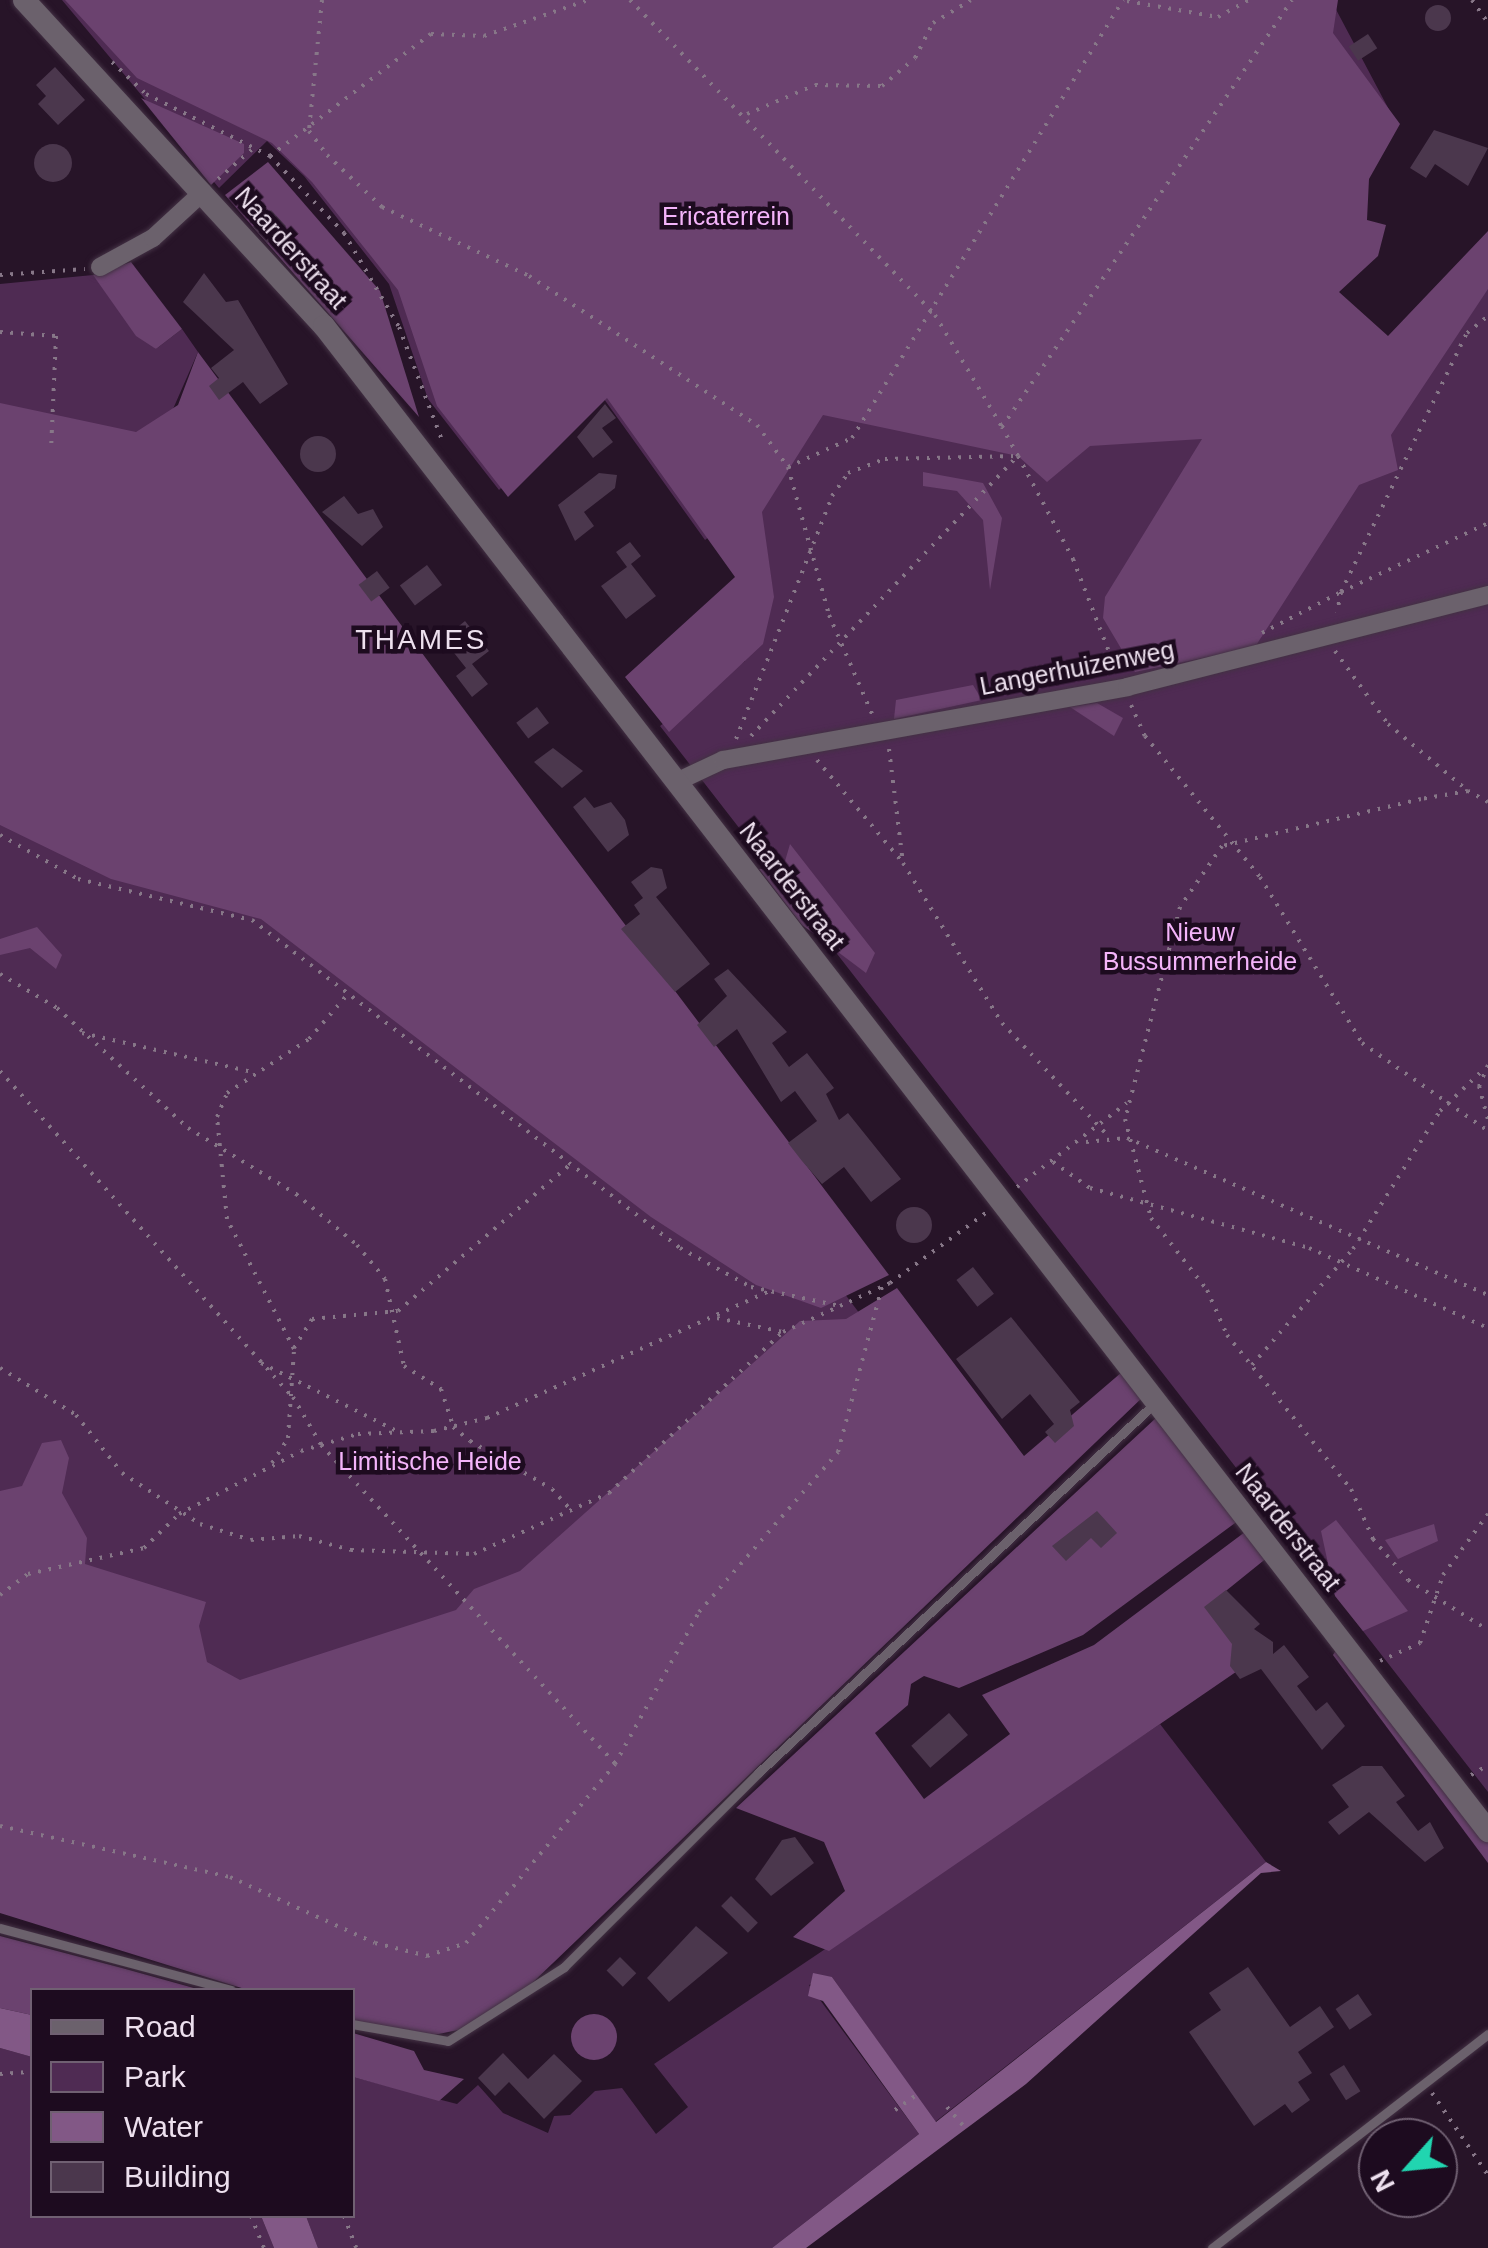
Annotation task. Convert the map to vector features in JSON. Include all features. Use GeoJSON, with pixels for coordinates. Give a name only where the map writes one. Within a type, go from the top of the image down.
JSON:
{"type":"FeatureCollection","features":[{"type":"Feature","properties":{"kind":"street","name":"Naarderstraat"},"geometry":{"type":"LineString","coordinates":[[24,0],[324,326],[676,782],[1007,1195],[1156,1402],[1488,1831]]}},
{"type":"Feature","properties":{"kind":"street"},"geometry":{"type":"LineString","coordinates":[[100,267],[153,238],[203,192]]}},
{"type":"Feature","properties":{"kind":"street","name":"Langerhuizenweg"},"geometry":{"type":"LineString","coordinates":[[676,782],[731,758],[1125,687],[1330,641],[1488,595]]}},
{"type":"Feature","properties":{"kind":"lane"},"geometry":{"type":"LineString","coordinates":[[355,2025],[448,2042],[564,1967],[758,1773],[1156,1402]]}},
{"type":"Feature","properties":{"kind":"lane"},"geometry":{"type":"LineString","coordinates":[[0,1928],[223,1988]]}},
{"type":"Feature","properties":{"kind":"lane"},"geometry":{"type":"LineString","coordinates":[[1212,2248],[1488,2034]]}},
{"type":"Feature","properties":{"kind":"path"},"geometry":{"type":"LineString","coordinates":[[322,0],[309,132],[382,207],[529,276],[757,425],[788,467],[818,550],[840,644],[897,766],[903,863]]}},
{"type":"Feature","properties":{"kind":"path"},"geometry":{"type":"LineString","coordinates":[[270,156],[309,132],[431,34],[484,36],[588,0]]}},
{"type":"Feature","properties":{"kind":"path"},"geometry":{"type":"LineString","coordinates":[[630,0],[748,114],[928,306],[1002,427],[1074,559],[1146,736],[1233,842],[1362,1043],[1488,1131]]}},
{"type":"Feature","properties":{"kind":"path"},"geometry":{"type":"LineString","coordinates":[[748,114],[815,84],[882,86],[914,58],[933,23],[971,0]]}},
{"type":"Feature","properties":{"kind":"path"},"geometry":{"type":"LineString","coordinates":[[788,467],[852,438],[928,306],[1125,1],[1218,18],[1249,0]]}},
{"type":"Feature","properties":{"kind":"path"},"geometry":{"type":"LineString","coordinates":[[1002,427],[1292,0]]}},
{"type":"Feature","properties":{"kind":"path"},"geometry":{"type":"LineString","coordinates":[[1472,0],[1488,23]]}},
{"type":"Feature","properties":{"kind":"path","name":"Naarderstraat"},"geometry":{"type":"LineString","coordinates":[[104,54],[146,94],[270,156],[367,264],[451,458]]}},
{"type":"Feature","properties":{"kind":"path"},"geometry":{"type":"LineString","coordinates":[[203,192],[256,146]]}},
{"type":"Feature","properties":{"kind":"path"},"geometry":{"type":"LineString","coordinates":[[0,275],[100,267]]}},
{"type":"Feature","properties":{"kind":"path"},"geometry":{"type":"LineString","coordinates":[[1488,316],[1467,332],[1341,592],[1488,523]]}},
{"type":"Feature","properties":{"kind":"path"},"geometry":{"type":"LineString","coordinates":[[0,332],[56,336],[52,450]]}},
{"type":"Feature","properties":{"kind":"path"},"geometry":{"type":"LineString","coordinates":[[731,758],[747,694],[818,550],[848,473],[884,458],[1018,456]]}},
{"type":"Feature","properties":{"kind":"path"},"geometry":{"type":"LineString","coordinates":[[731,758],[1018,456]]}},
{"type":"Feature","properties":{"kind":"path"},"geometry":{"type":"LineString","coordinates":[[1330,641],[1388,724],[1468,791],[1488,802]]}},
{"type":"Feature","properties":{"kind":"path"},"geometry":{"type":"LineString","coordinates":[[802,746],[853,794],[903,863],[1002,1023],[1109,1137]]}},
{"type":"Feature","properties":{"kind":"path"},"geometry":{"type":"LineString","coordinates":[[1468,791],[1233,842],[1204,864],[1180,907],[1126,1102],[1126,1138],[1142,1196],[1252,1366],[1351,1489],[1372,1539],[1408,1580],[1488,1630]]}},
{"type":"Feature","properties":{"kind":"path"},"geometry":{"type":"LineString","coordinates":[[0,835],[78,879],[252,920],[680,1248],[768,1292],[840,1306]]}},
{"type":"Feature","properties":{"kind":"path"},"geometry":{"type":"LineString","coordinates":[[0,974],[78,1031],[218,1150],[296,1194],[357,1245],[384,1279],[404,1366],[441,1389],[453,1426],[574,1514]]}},
{"type":"Feature","properties":{"kind":"path"},"geometry":{"type":"LineString","coordinates":[[294,1348],[227,1219],[218,1150],[227,1093],[252,1072],[309,1039],[348,994]]}},
{"type":"Feature","properties":{"kind":"path"},"geometry":{"type":"LineString","coordinates":[[78,1031],[252,1072]]}},
{"type":"Feature","properties":{"kind":"path"},"geometry":{"type":"LineString","coordinates":[[1252,1366],[1343,1262],[1447,1104],[1488,1065]]}},
{"type":"Feature","properties":{"kind":"path"},"geometry":{"type":"LineString","coordinates":[[1483,1070],[1488,1120]]}},
{"type":"Feature","properties":{"kind":"path"},"geometry":{"type":"LineString","coordinates":[[0,1071],[253,1358],[293,1397],[322,1445],[615,1764]]}},
{"type":"Feature","properties":{"kind":"path"},"geometry":{"type":"LineString","coordinates":[[0,1368],[94,1429],[102,1454],[179,1514],[251,1540],[298,1536],[420,1555],[512,1544],[535,1524],[574,1514],[610,1494],[784,1332],[882,1287],[1101,1128],[1126,1102]]}},
{"type":"Feature","properties":{"kind":"path"},"geometry":{"type":"LineString","coordinates":[[1081,1143],[1126,1138],[1360,1235],[1488,1295]]}},
{"type":"Feature","properties":{"kind":"path"},"geometry":{"type":"LineString","coordinates":[[1053,1162],[1090,1188],[1142,1196],[1343,1262],[1488,1328]]}},
{"type":"Feature","properties":{"kind":"path"},"geometry":{"type":"LineString","coordinates":[[272,1463],[288,1438],[294,1348],[312,1319],[390,1312],[450,1276],[517,1204],[571,1164]]}},
{"type":"Feature","properties":{"kind":"path"},"geometry":{"type":"LineString","coordinates":[[1002,1174],[1007,1195],[1026,1205]]}},
{"type":"Feature","properties":{"kind":"path"},"geometry":{"type":"LineString","coordinates":[[0,1826],[230,1877],[375,1943],[427,1956],[466,1943],[615,1764],[699,1612],[838,1452],[882,1287]]}},
{"type":"Feature","properties":{"kind":"path"},"geometry":{"type":"LineString","coordinates":[[0,1596],[28,1574],[144,1548],[179,1514],[272,1463],[322,1445],[453,1426],[663,1332],[717,1318],[768,1292]]}},
{"type":"Feature","properties":{"kind":"path"},"geometry":{"type":"LineString","coordinates":[[717,1318],[784,1332]]}},
{"type":"Feature","properties":{"kind":"path"},"geometry":{"type":"LineString","coordinates":[[253,1358],[399,1432]]}},
{"type":"Feature","properties":{"kind":"path"},"geometry":{"type":"LineString","coordinates":[[1380,1661],[1420,1643],[1443,1575],[1488,1514]]}},
{"type":"Feature","properties":{"kind":"path"},"geometry":{"type":"LineString","coordinates":[[1368,1645],[1391,1676]]}},
{"type":"Feature","properties":{"kind":"path"},"geometry":{"type":"LineString","coordinates":[[1458,1762],[1478,1789]]}},
{"type":"Feature","properties":{"kind":"path"},"geometry":{"type":"LineString","coordinates":[[1469,1777],[1488,1764]]}},
{"type":"Feature","properties":{"kind":"path"},"geometry":{"type":"LineString","coordinates":[[0,2074],[30,2072]]}},
{"type":"Feature","properties":{"kind":"path"},"geometry":{"type":"LineString","coordinates":[[1425,2083],[1488,2176]]}},
{"type":"Feature","properties":{"kind":"path"},"geometry":{"type":"LineString","coordinates":[[895,2110],[919,2093]]}},
{"type":"Feature","properties":{"kind":"path"},"geometry":{"type":"LineString","coordinates":[[948,2108],[967,2130]]}},
{"type":"Feature","properties":{"kind":"path"},"geometry":{"type":"LineString","coordinates":[[251,2218],[264,2248]]}},
{"type":"Feature","properties":{"kind":"path"},"geometry":{"type":"LineString","coordinates":[[345,2218],[356,2248]]}},
{"type":"Feature","properties":{"kind":"green space","name":"Nieuw Bussummerheide"},"geometry":{"type":"Polygon","coordinates":[[[62,0],[1331,0],[1395,121],[1110,596],[1488,266],[1488,1792],[660,726],[745,661],[746,508],[705,540],[599,392],[499,490],[428,399],[389,284],[304,176],[267,141],[219,188],[62,0]]]}},
{"type":"Feature","properties":{"kind":"green space","name":"Ericaterrein"},"geometry":{"type":"Polygon","coordinates":[[[65,0],[1338,0],[1333,33],[1400,124],[1369,179],[1367,220],[1386,225],[1378,256],[1339,292],[1388,336],[1488,231],[1488,289],[1391,435],[1398,470],[1359,485],[1255,647],[1135,672],[1103,618],[1105,597],[1202,439],[1090,446],[1047,482],[1018,456],[823,415],[762,512],[774,597],[763,644],[669,732],[625,677],[735,577],[607,398],[508,497],[437,406],[398,290],[312,182],[272,143],[137,78],[65,0]]]}},
{"type":"Feature","properties":{"kind":"green space"},"geometry":{"type":"Polygon","coordinates":[[[141,98],[244,144],[244,153],[211,185],[141,98]]]}},
{"type":"Feature","properties":{"kind":"green space"},"geometry":{"type":"Polygon","coordinates":[[[268,162],[380,291],[419,417],[225,195],[268,162]]]}},
{"type":"Feature","properties":{"kind":"green space"},"geometry":{"type":"Polygon","coordinates":[[[131,262],[182,329],[156,349],[136,336],[93,275],[131,262]]]}},
{"type":"Feature","properties":{"kind":"green space","name":"Limitische Heide"},"geometry":{"type":"Polygon","coordinates":[[[93,275],[156,349],[182,329],[198,352],[173,409],[1005,1505],[355,1988],[0,1897],[0,284],[93,275]]]}},
{"type":"Feature","properties":{"kind":"green space"},"geometry":{"type":"Polygon","coordinates":[[[198,352],[889,1275],[821,1308],[756,1285],[651,1217],[261,919],[111,879],[0,825],[0,403],[136,432],[178,405],[198,352]]]}},
{"type":"Feature","properties":{"kind":"green space"},"geometry":{"type":"Polygon","coordinates":[[[923,472],[983,483],[1002,518],[990,590],[983,520],[957,491],[923,486],[923,472]]]}},
{"type":"Feature","properties":{"kind":"green space"},"geometry":{"type":"Polygon","coordinates":[[[973,685],[982,700],[894,719],[896,700],[973,685]]]}},
{"type":"Feature","properties":{"kind":"green space"},"geometry":{"type":"Polygon","coordinates":[[[1097,703],[1123,718],[1114,736],[1070,707],[1097,703]]]}},
{"type":"Feature","properties":{"kind":"green space"},"geometry":{"type":"Polygon","coordinates":[[[790,844],[875,953],[866,973],[802,925],[759,869],[783,868],[790,844]]]}},
{"type":"Feature","properties":{"kind":"green space"},"geometry":{"type":"Polygon","coordinates":[[[37,927],[62,955],[56,969],[30,948],[0,955],[0,939],[37,927]]]}},
{"type":"Feature","properties":{"kind":"green space"},"geometry":{"type":"Polygon","coordinates":[[[897,1288],[1024,1456],[1122,1372],[1145,1395],[528,1987],[468,2028],[424,2037],[355,2021],[355,1988],[242,1988],[0,1913],[0,1491],[22,1486],[42,1443],[61,1440],[69,1458],[62,1493],[87,1538],[85,1564],[206,1602],[199,1626],[207,1662],[240,1680],[456,1610],[474,1589],[520,1571],[800,1321],[846,1319],[897,1288]]]}},
{"type":"Feature","properties":{"kind":"green space"},"geometry":{"type":"Polygon","coordinates":[[[1171,1404],[1250,1512],[1083,1635],[959,1688],[924,1676],[911,1684],[908,1705],[875,1733],[924,1799],[1010,1734],[982,1695],[1094,1645],[1257,1523],[1278,1549],[1206,1607],[1249,1663],[829,1951],[793,1937],[845,1891],[824,1842],[736,1808],[1171,1404]]]}},
{"type":"Feature","properties":{"kind":"green space"},"geometry":{"type":"Polygon","coordinates":[[[1336,1520],[1408,1611],[1363,1631],[1335,1596],[1321,1531],[1336,1520]]]}},
{"type":"Feature","properties":{"kind":"green space"},"geometry":{"type":"Polygon","coordinates":[[[1434,1524],[1438,1541],[1398,1559],[1385,1540],[1434,1524]]]}},
{"type":"Feature","properties":{"kind":"green space"},"geometry":{"type":"Polygon","coordinates":[[[1343,1639],[1488,1835],[1488,1863],[1333,1655],[1343,1639]]]}},
{"type":"Feature","properties":{"kind":"green space"},"geometry":{"type":"Polygon","coordinates":[[[1160,1724],[1266,1862],[935,2122],[832,1977],[809,1985],[919,2134],[772,2248],[318,2248],[307,2218],[355,2218],[355,2078],[457,2104],[478,2085],[503,2113],[548,2133],[554,2116],[570,2115],[595,2091],[622,2088],[656,2134],[688,2107],[654,2064],[1160,1724]]]}},
{"type":"Feature","properties":{"kind":"green space"},"geometry":{"type":"Polygon","coordinates":[[[0,1936],[194,1988],[30,1988],[30,2015],[0,2008],[0,1936]]]}},
{"type":"Feature","properties":{"kind":"green space"},"geometry":{"type":"Polygon","coordinates":[[[594,2014],[610,2021],[617,2037],[610,2053],[594,2060],[578,2053],[571,2037],[578,2021],[594,2014]]]}},
{"type":"Feature","properties":{"kind":"green space"},"geometry":{"type":"Polygon","coordinates":[[[355,2034],[414,2051],[424,2070],[464,2079],[439,2101],[355,2078],[355,2034]]]}},
{"type":"Feature","properties":{"kind":"green space"},"geometry":{"type":"Polygon","coordinates":[[[0,2048],[30,2056],[30,2218],[262,2218],[274,2248],[0,2248],[0,2048]]]}},
{"type":"Feature","properties":{"kind":"water"},"geometry":{"type":"Polygon","coordinates":[[[1266,1862],[1281,1871],[1261,1873],[1026,2084],[806,2248],[772,2248],[919,2134],[823,2001],[808,1996],[813,1973],[832,1977],[936,2122],[1266,1862]]]}},
{"type":"Feature","properties":{"kind":"water"},"geometry":{"type":"Polygon","coordinates":[[[0,2008],[30,2015],[30,2056],[0,2048],[0,2008]]]}},
{"type":"Feature","properties":{"kind":"water"},"geometry":{"type":"Polygon","coordinates":[[[262,2218],[307,2218],[318,2248],[274,2248],[262,2218]]]}},
{"type":"Feature","properties":{"kind":"building"},"geometry":{"type":"Polygon","coordinates":[[[1438,5],[1447,9],[1451,18],[1447,27],[1438,31],[1429,27],[1425,18],[1429,9],[1438,5]]]}},
{"type":"Feature","properties":{"kind":"building"},"geometry":{"type":"Polygon","coordinates":[[[1368,34],[1377,48],[1358,61],[1349,47],[1368,34]]]}},
{"type":"Feature","properties":{"kind":"building"},"geometry":{"type":"Polygon","coordinates":[[[55,67],[85,100],[58,125],[38,104],[46,96],[36,85],[55,67]]]}},
{"type":"Feature","properties":{"kind":"building"},"geometry":{"type":"Polygon","coordinates":[[[1434,130],[1488,148],[1468,186],[1435,164],[1426,178],[1410,168],[1434,130]]]}},
{"type":"Feature","properties":{"kind":"building"},"geometry":{"type":"Polygon","coordinates":[[[53,144],[66,150],[72,163],[66,176],[53,182],[40,176],[34,163],[40,150],[53,144]]]}},
{"type":"Feature","properties":{"kind":"building"},"geometry":{"type":"Polygon","coordinates":[[[271,210],[286,226],[268,243],[253,227],[271,210]]]}},
{"type":"Feature","properties":{"kind":"building"},"geometry":{"type":"Polygon","coordinates":[[[204,273],[226,302],[238,300],[288,384],[260,404],[243,382],[219,400],[209,386],[219,378],[211,368],[234,350],[183,302],[204,273]]]}},
{"type":"Feature","properties":{"kind":"building"},"geometry":{"type":"Polygon","coordinates":[[[605,404],[616,418],[602,428],[613,442],[593,458],[577,437],[605,404]]]}},
{"type":"Feature","properties":{"kind":"building"},"geometry":{"type":"Polygon","coordinates":[[[318,436],[331,441],[336,454],[331,467],[318,472],[305,467],[300,454],[305,441],[318,436]]]}},
{"type":"Feature","properties":{"kind":"building"},"geometry":{"type":"Polygon","coordinates":[[[599,473],[617,475],[615,488],[584,512],[594,526],[575,541],[558,505],[599,473]]]}},
{"type":"Feature","properties":{"kind":"building"},"geometry":{"type":"Polygon","coordinates":[[[344,496],[358,514],[373,509],[383,527],[362,546],[322,512],[344,496]]]}},
{"type":"Feature","properties":{"kind":"building"},"geometry":{"type":"Polygon","coordinates":[[[630,542],[641,556],[631,564],[656,596],[626,619],[601,586],[627,567],[616,552],[630,542]]]}},
{"type":"Feature","properties":{"kind":"building"},"geometry":{"type":"Polygon","coordinates":[[[427,565],[442,585],[415,605],[400,585],[427,565]]]}},
{"type":"Feature","properties":{"kind":"building"},"geometry":{"type":"Polygon","coordinates":[[[377,571],[390,588],[371,602],[359,585],[377,571]]]}},
{"type":"Feature","properties":{"kind":"building"},"geometry":{"type":"Polygon","coordinates":[[[465,621],[489,651],[472,664],[488,684],[472,697],[456,676],[466,668],[443,639],[465,621]]]}},
{"type":"Feature","properties":{"kind":"building"},"geometry":{"type":"Polygon","coordinates":[[[537,707],[549,723],[528,739],[516,723],[537,707]]]}},
{"type":"Feature","properties":{"kind":"building"},"geometry":{"type":"Polygon","coordinates":[[[553,748],[583,771],[562,788],[534,762],[553,748]]]}},
{"type":"Feature","properties":{"kind":"building"},"geometry":{"type":"Polygon","coordinates":[[[585,797],[594,808],[611,802],[625,820],[629,835],[608,852],[573,807],[585,797]]]}},
{"type":"Feature","properties":{"kind":"building"},"geometry":{"type":"Polygon","coordinates":[[[651,867],[662,869],[667,888],[656,897],[710,964],[675,992],[621,929],[640,914],[634,905],[643,898],[631,882],[651,867]]]}},
{"type":"Feature","properties":{"kind":"building"},"geometry":{"type":"Polygon","coordinates":[[[728,969],[787,1032],[772,1043],[789,1067],[807,1053],[834,1088],[826,1094],[839,1120],[848,1113],[901,1179],[871,1202],[844,1167],[822,1184],[788,1143],[817,1121],[795,1091],[781,1102],[737,1029],[714,1047],[697,1025],[727,996],[714,979],[728,969]]]}},
{"type":"Feature","properties":{"kind":"building"},"geometry":{"type":"Polygon","coordinates":[[[914,1207],[927,1212],[932,1225],[927,1238],[914,1243],[901,1238],[896,1225],[901,1212],[914,1207]]]}},
{"type":"Feature","properties":{"kind":"building"},"geometry":{"type":"Polygon","coordinates":[[[973,1267],[994,1294],[977,1307],[956,1280],[973,1267]]]}},
{"type":"Feature","properties":{"kind":"building"},"geometry":{"type":"Polygon","coordinates":[[[1011,1317],[1080,1402],[1070,1410],[1074,1426],[1055,1443],[1045,1432],[1054,1424],[1030,1394],[1002,1419],[956,1359],[1011,1317]]]}},
{"type":"Feature","properties":{"kind":"building"},"geometry":{"type":"Polygon","coordinates":[[[1097,1511],[1117,1533],[1101,1548],[1091,1538],[1066,1561],[1052,1546],[1097,1511]]]}},
{"type":"Feature","properties":{"kind":"building"},"geometry":{"type":"Polygon","coordinates":[[[1226,1590],[1260,1624],[1254,1629],[1273,1642],[1273,1654],[1284,1645],[1309,1677],[1297,1686],[1316,1711],[1327,1702],[1345,1726],[1322,1750],[1261,1669],[1240,1679],[1230,1666],[1232,1644],[1204,1607],[1226,1590]]]}},
{"type":"Feature","properties":{"kind":"building"},"geometry":{"type":"Polygon","coordinates":[[[949,1713],[968,1735],[930,1768],[911,1746],[949,1713]]]}},
{"type":"Feature","properties":{"kind":"building"},"geometry":{"type":"Polygon","coordinates":[[[1362,1766],[1382,1766],[1405,1796],[1396,1802],[1418,1831],[1430,1822],[1444,1848],[1425,1862],[1369,1812],[1339,1835],[1328,1822],[1349,1807],[1332,1785],[1362,1766]]]}},
{"type":"Feature","properties":{"kind":"building"},"geometry":{"type":"Polygon","coordinates":[[[795,1837],[814,1863],[771,1896],[755,1879],[782,1840],[795,1837]]]}},
{"type":"Feature","properties":{"kind":"building"},"geometry":{"type":"Polygon","coordinates":[[[731,1896],[758,1923],[748,1933],[721,1906],[731,1896]]]}},
{"type":"Feature","properties":{"kind":"building"},"geometry":{"type":"Polygon","coordinates":[[[696,1926],[728,1953],[669,2002],[647,1978],[696,1926]]]}},
{"type":"Feature","properties":{"kind":"building"},"geometry":{"type":"Polygon","coordinates":[[[620,1957],[636,1973],[623,1987],[607,1970],[620,1957]]]}},
{"type":"Feature","properties":{"kind":"building"},"geometry":{"type":"Polygon","coordinates":[[[1248,1967],[1290,2027],[1320,2006],[1334,2027],[1298,2052],[1312,2073],[1298,2082],[1310,2100],[1292,2113],[1285,2104],[1254,2126],[1189,2032],[1221,2010],[1209,1993],[1248,1967]]]}},
{"type":"Feature","properties":{"kind":"building"},"geometry":{"type":"Polygon","coordinates":[[[1358,1994],[1372,2015],[1350,2030],[1336,2009],[1358,1994]]]}},
{"type":"Feature","properties":{"kind":"building"},"geometry":{"type":"Polygon","coordinates":[[[503,2053],[528,2079],[554,2054],[582,2081],[544,2119],[509,2082],[495,2096],[478,2078],[503,2053]]]}},
{"type":"Feature","properties":{"kind":"building"},"geometry":{"type":"Polygon","coordinates":[[[1344,2065],[1360,2091],[1346,2100],[1330,2074],[1344,2065]]]}},
{"type":"Feature","properties":{"kind":"district","name":"THAMES"},"geometry":{"type":"Point","coordinates":[421,640]}}]}
